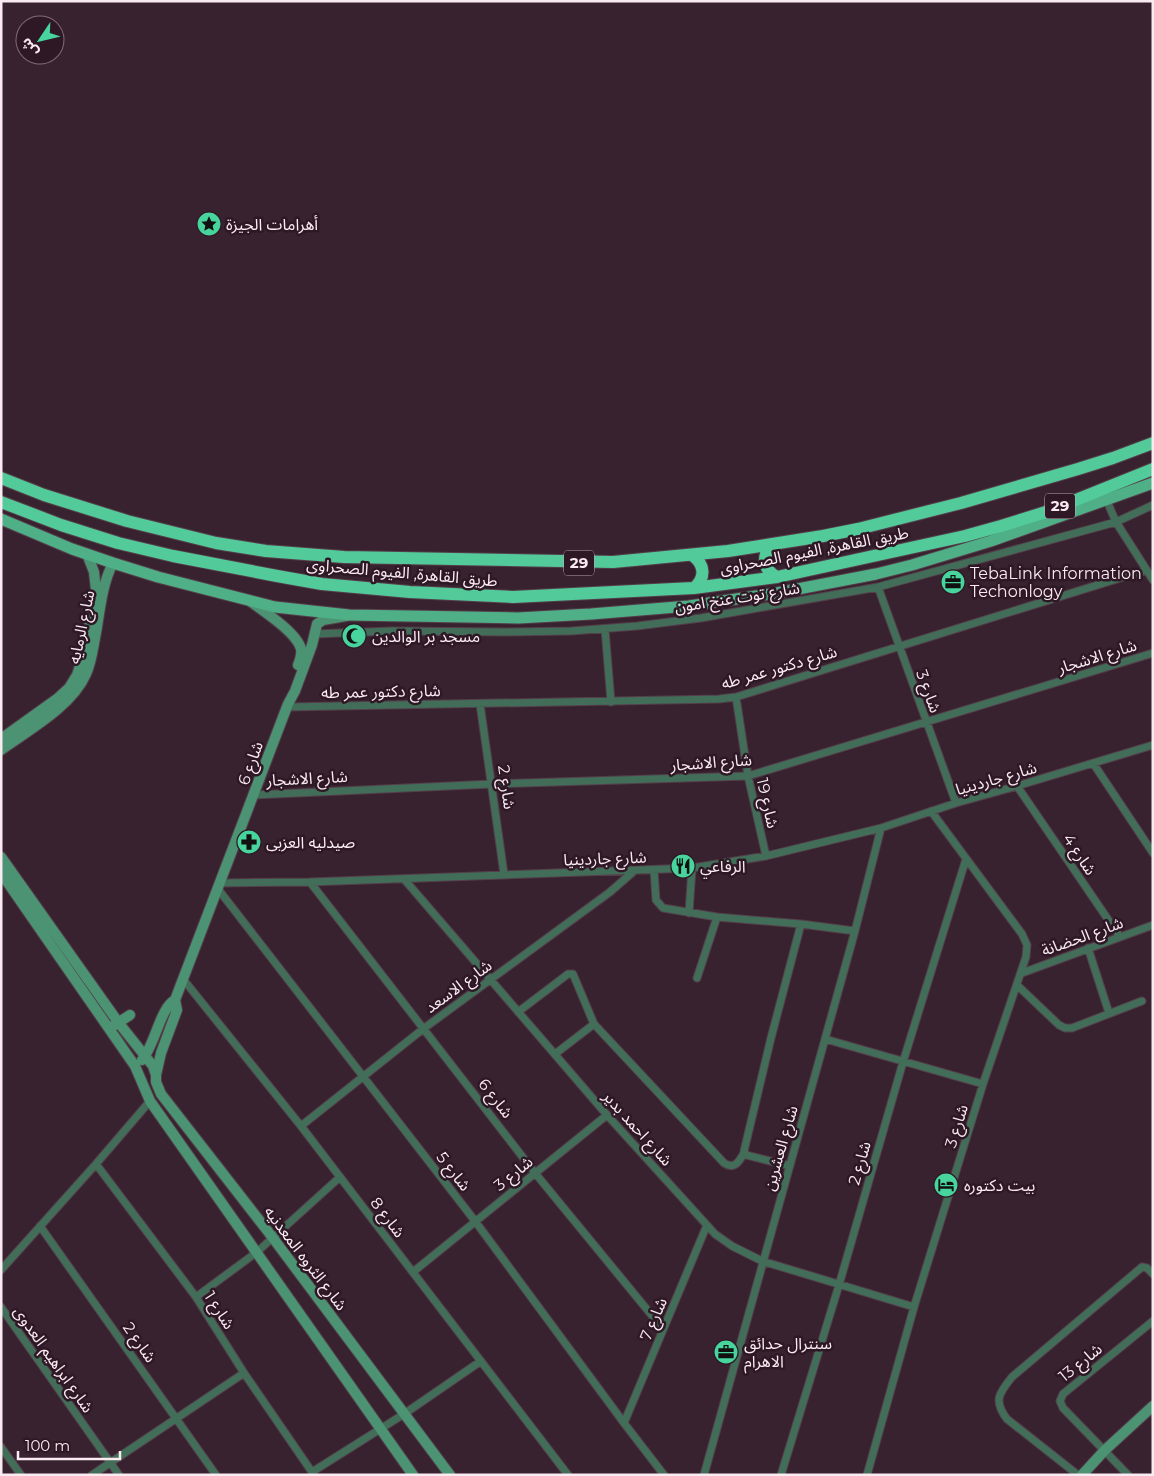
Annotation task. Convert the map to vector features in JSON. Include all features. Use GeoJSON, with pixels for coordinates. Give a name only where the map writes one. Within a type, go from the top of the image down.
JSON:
{"type":"FeatureCollection","features":[{"type":"Feature","properties":{"kind":"highway","name":"طريق القاهرة, الفيوم الصحراوى"},"geometry":{"type":"LineString","coordinates":[[1,478],[44,495],[127,521],[216,543],[266,551],[344,557],[614,562],[692,555],[773,544],[858,529],[953,505],[1098,463],[1153,443]]}},
{"type":"Feature","properties":{"kind":"highway","name":"طريق القاهرة, الفيوم الصحراوى"},"geometry":{"type":"LineString","coordinates":[[1,502],[60,524],[146,550],[201,562],[322,584],[435,594],[513,597],[694,588],[777,577],[1001,526],[1046,512],[1153,469]]}},
{"type":"Feature","properties":{"kind":"highway"},"geometry":{"type":"LineString","coordinates":[[773,544],[766,553],[765,565],[777,577]]}},
{"type":"Feature","properties":{"kind":"highway"},"geometry":{"type":"LineString","coordinates":[[692,555],[700,562],[703,571],[701,581],[694,588]]}},
{"type":"Feature","properties":{"kind":"main road"},"geometry":{"type":"LineString","coordinates":[[1,519],[113,563],[249,601],[288,609],[349,615],[485,618],[554,616],[663,608],[754,597],[816,586],[912,565],[1014,533],[1153,483]]}},
{"type":"Feature","properties":{"kind":"street"},"geometry":{"type":"LineString","coordinates":[[1106,499],[1116,522],[1153,580]]}},
{"type":"Feature","properties":{"kind":"street","name":"شارع توت عنخ امون"},"geometry":{"type":"LineString","coordinates":[[314,634],[392,630],[522,632],[605,629],[701,618],[878,587],[1116,522],[1153,505]]}},
{"type":"Feature","properties":{"kind":"street","name":"شارع الرمايه"},"geometry":{"type":"LineString","coordinates":[[1,739],[58,698],[69,688],[77,675],[82,660],[96,590],[94,572],[87,554]]}},
{"type":"Feature","properties":{"kind":"street","name":"شارع الرمايه"},"geometry":{"type":"LineString","coordinates":[[1,750],[62,706],[79,687],[90,665],[105,583],[113,563]]}},
{"type":"Feature","properties":{"kind":"street","name":"شارع دكتور عمر طه"},"geometry":{"type":"LineString","coordinates":[[287,705],[611,702],[702,700],[736,697],[1146,570]]}},
{"type":"Feature","properties":{"kind":"street","name":"شارع 3"},"geometry":{"type":"LineString","coordinates":[[878,587],[956,803]]}},
{"type":"Feature","properties":{"kind":"street","name":"شارع 6"},"geometry":{"type":"LineString","coordinates":[[249,601],[281,624],[301,648],[301,658],[288,692],[287,705]]}},
{"type":"Feature","properties":{"kind":"street","name":"شارع 6"},"geometry":{"type":"LineString","coordinates":[[135,1066],[145,1056],[167,1006],[175,1000],[287,705],[295,691],[310,650],[315,627],[319,621],[349,615]]}},
{"type":"Feature","properties":{"kind":"street"},"geometry":{"type":"LineString","coordinates":[[605,629],[611,702]]}},
{"type":"Feature","properties":{"kind":"street","name":"شارع الاشجار"},"geometry":{"type":"LineString","coordinates":[[254,795],[492,784],[748,776],[1153,653]]}},
{"type":"Feature","properties":{"kind":"street","name":"شارع 19"},"geometry":{"type":"LineString","coordinates":[[736,697],[748,776],[766,856]]}},
{"type":"Feature","properties":{"kind":"street","name":"شارع 2"},"geometry":{"type":"LineString","coordinates":[[480,704],[504,874]]}},
{"type":"Feature","properties":{"kind":"street","name":"شارع جاردينيا"},"geometry":{"type":"LineString","coordinates":[[219,886],[692,868],[766,856],[882,828],[956,803],[1153,745]]}},
{"type":"Feature","properties":{"kind":"street"},"geometry":{"type":"LineString","coordinates":[[1093,763],[1153,853]]}},
{"type":"Feature","properties":{"kind":"street","name":"شارع 4"},"geometry":{"type":"LineString","coordinates":[[1018,786],[1120,937]]}},
{"type":"Feature","properties":{"kind":"street","name":"شارع 3"},"geometry":{"type":"LineString","coordinates":[[867,1475],[914,1307],[983,1084],[1022,973],[1027,952],[1025,940],[930,811]]}},
{"type":"Feature","properties":{"kind":"street","name":"شارع العشرين"},"geometry":{"type":"LineString","coordinates":[[704,1475],[882,828]]}},
{"type":"Feature","properties":{"kind":"street","name":"شارع الثروه المعدنيه"},"geometry":{"type":"LineString","coordinates":[[1,857],[118,1022],[153,1066],[156,1082],[161,1094],[450,1475]]}},
{"type":"Feature","properties":{"kind":"street","name":"شارع 2"},"geometry":{"type":"LineString","coordinates":[[781,1475],[839,1285],[903,1062],[966,859]]}},
{"type":"Feature","properties":{"kind":"street"},"geometry":{"type":"LineString","coordinates":[[689,913],[692,868]]}},
{"type":"Feature","properties":{"kind":"street"},"geometry":{"type":"LineString","coordinates":[[654,870],[656,900],[663,908],[717,917],[801,924],[855,931]]}},
{"type":"Feature","properties":{"kind":"street","name":"شارع الاسعد"},"geometry":{"type":"LineString","coordinates":[[301,1126],[423,1029],[614,889],[634,871]]}},
{"type":"Feature","properties":{"kind":"street"},"geometry":{"type":"LineString","coordinates":[[1,873],[135,1066],[150,1101],[414,1475]]}},
{"type":"Feature","properties":{"kind":"street","name":"شارع احمد بدير"},"geometry":{"type":"LineString","coordinates":[[404,879],[607,1115],[715,1234],[762,1260],[914,1307]]}},
{"type":"Feature","properties":{"kind":"street","name":"شارع 6"},"geometry":{"type":"LineString","coordinates":[[310,882],[535,1173],[663,1329]]}},
{"type":"Feature","properties":{"kind":"street","name":"شارع 5"},"geometry":{"type":"LineString","coordinates":[[219,886],[475,1221],[624,1424],[664,1475]]}},
{"type":"Feature","properties":{"kind":"street"},"geometry":{"type":"LineString","coordinates":[[697,978],[717,917]]}},
{"type":"Feature","properties":{"kind":"street"},"geometry":{"type":"LineString","coordinates":[[518,1012],[571,973],[574,975],[594,1024],[724,1163],[730,1166],[737,1164],[744,1153],[771,1038],[801,924]]}},
{"type":"Feature","properties":{"kind":"street","name":"شارع الحضانة"},"geometry":{"type":"LineString","coordinates":[[1022,973],[1153,925]]}},
{"type":"Feature","properties":{"kind":"street"},"geometry":{"type":"LineString","coordinates":[[1088,948],[1110,1013]]}},
{"type":"Feature","properties":{"kind":"street","name":"شارع 8"},"geometry":{"type":"LineString","coordinates":[[183,979],[301,1126],[568,1475]]}},
{"type":"Feature","properties":{"kind":"street"},"geometry":{"type":"LineString","coordinates":[[1018,985],[1065,1028],[1072,1028],[1142,1001]]}},
{"type":"Feature","properties":{"kind":"street","name":"شارع 6"},"geometry":{"type":"LineString","coordinates":[[156,1075],[161,1053],[177,1010],[175,1000]]}},
{"type":"Feature","properties":{"kind":"street"},"geometry":{"type":"LineString","coordinates":[[108,1029],[130,1015]]}},
{"type":"Feature","properties":{"kind":"street"},"geometry":{"type":"LineString","coordinates":[[555,1054],[594,1024]]}},
{"type":"Feature","properties":{"kind":"street"},"geometry":{"type":"LineString","coordinates":[[825,1039],[983,1084]]}},
{"type":"Feature","properties":{"kind":"street"},"geometry":{"type":"LineString","coordinates":[[1,1270],[150,1101]]}},
{"type":"Feature","properties":{"kind":"street","name":"شارع 3"},"geometry":{"type":"LineString","coordinates":[[412,1272],[607,1115]]}},
{"type":"Feature","properties":{"kind":"street"},"geometry":{"type":"LineString","coordinates":[[744,1153],[748,1156],[790,1166]]}},
{"type":"Feature","properties":{"kind":"street","name":"شارع 1"},"geometry":{"type":"LineString","coordinates":[[96,1164],[196,1297],[244,1373],[313,1473]]}},
{"type":"Feature","properties":{"kind":"street"},"geometry":{"type":"LineString","coordinates":[[196,1297],[257,1252],[340,1178]]}},
{"type":"Feature","properties":{"kind":"street","name":"شارع 7"},"geometry":{"type":"LineString","coordinates":[[624,1424],[707,1225]]}},
{"type":"Feature","properties":{"kind":"street","name":"شارع 2"},"geometry":{"type":"LineString","coordinates":[[40,1226],[216,1475]]}},
{"type":"Feature","properties":{"kind":"street"},"geometry":{"type":"LineString","coordinates":[[1078,1475],[1007,1419],[1000,1410],[998,1402],[1000,1394],[1012,1377],[1142,1267],[1147,1268],[1153,1274]]}},
{"type":"Feature","properties":{"kind":"street","name":"شارع ابراهيم العدوى"},"geometry":{"type":"LineString","coordinates":[[1,1307],[119,1475]]}},
{"type":"Feature","properties":{"kind":"street","name":"شارع 13"},"geometry":{"type":"LineString","coordinates":[[1128,1475],[1062,1408],[1060,1401],[1061,1398],[1153,1321]]}},
{"type":"Feature","properties":{"kind":"street"},"geometry":{"type":"LineString","coordinates":[[313,1473],[481,1361]]}},
{"type":"Feature","properties":{"kind":"street"},"geometry":{"type":"LineString","coordinates":[[92,1475],[244,1373]]}},
{"type":"Feature","properties":{"kind":"street"},"geometry":{"type":"LineString","coordinates":[[1082,1475],[1105,1450],[1153,1406]]}},
{"type":"Feature","properties":{"kind":"street"},"geometry":{"type":"LineString","coordinates":[[1,1447],[21,1475]]}},
{"type":"Feature","properties":{"kind":"place","name":"أهرامات الجيزة"},"geometry":{"type":"Point","coordinates":[209,224]}},
{"type":"Feature","properties":{"kind":"place","name":"TebaLink Information Techonlogy"},"geometry":{"type":"Point","coordinates":[953,582]}},
{"type":"Feature","properties":{"kind":"place","name":"مسجد بر الوالدين"},"geometry":{"type":"Point","coordinates":[354,636]}},
{"type":"Feature","properties":{"kind":"place","name":"صيدليه العزبى"},"geometry":{"type":"Point","coordinates":[249,842]}},
{"type":"Feature","properties":{"kind":"place","name":"الرفاعي"},"geometry":{"type":"Point","coordinates":[683,866]}},
{"type":"Feature","properties":{"kind":"place","name":"بيت دكتوره"},"geometry":{"type":"Point","coordinates":[946,1185]}},
{"type":"Feature","properties":{"kind":"place","name":"سنترال حدائق الاهرام"},"geometry":{"type":"Point","coordinates":[726,1352]}}]}
